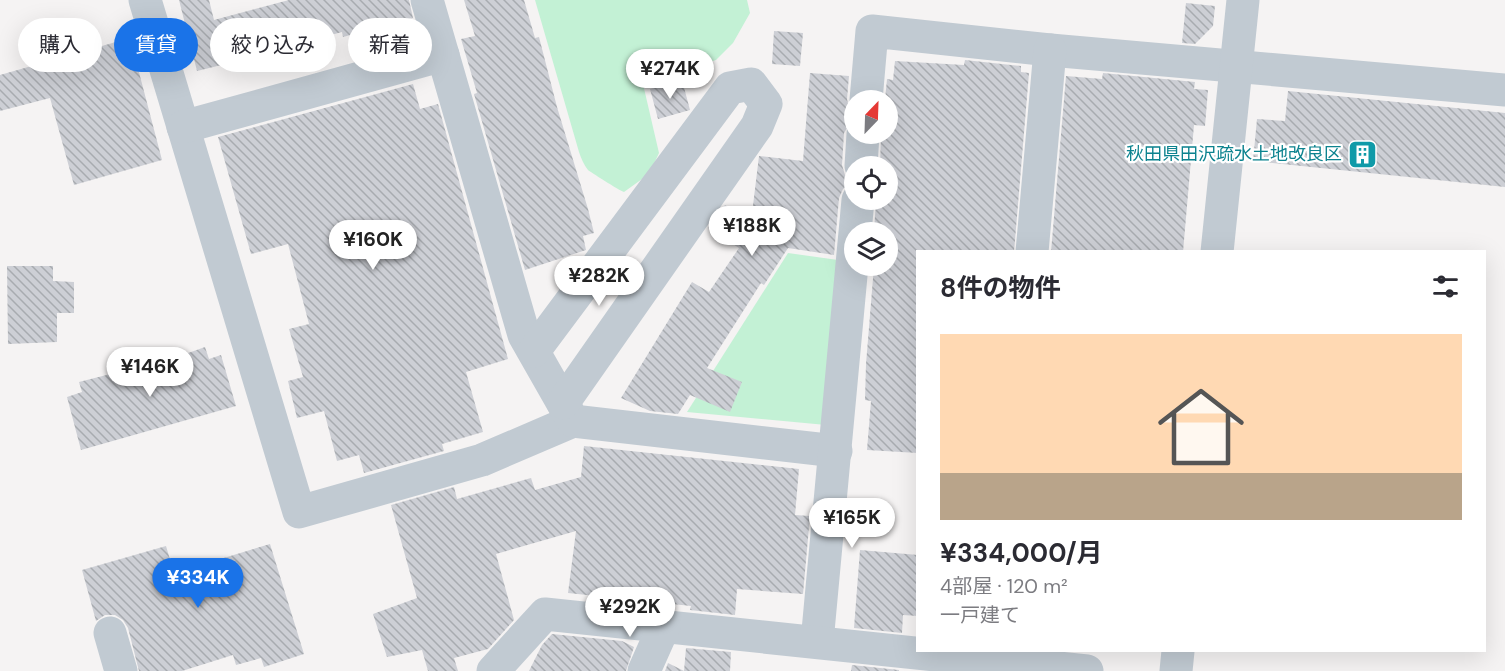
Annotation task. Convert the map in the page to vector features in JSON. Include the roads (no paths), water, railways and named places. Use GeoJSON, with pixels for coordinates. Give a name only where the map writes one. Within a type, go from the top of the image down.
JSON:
{"type":"FeatureCollection","features":[{"type":"Feature","properties":{"kind":"street"},"geometry":{"type":"LineString","coordinates":[[145,0],[299,512],[482,460],[568,412],[757,126],[766,104],[751,84],[730,87],[534,351]]}},
{"type":"Feature","properties":{"kind":"street"},"geometry":{"type":"LineString","coordinates":[[427,0],[524,335],[568,412]]}},
{"type":"Feature","properties":{"kind":"street"},"geometry":{"type":"LineString","coordinates":[[1217,250],[1242,0]]}},
{"type":"Feature","properties":{"kind":"street"},"geometry":{"type":"LineString","coordinates":[[867,90],[872,31],[1050,50],[1235,64],[1505,90]]}},
{"type":"Feature","properties":{"kind":"street"},"geometry":{"type":"LineString","coordinates":[[1032,250],[1050,50]]}},
{"type":"Feature","properties":{"kind":"street"},"geometry":{"type":"LineString","coordinates":[[183,128],[443,55]]}},
{"type":"Feature","properties":{"kind":"street"},"geometry":{"type":"LineString","coordinates":[[817,642],[857,210]]}},
{"type":"Feature","properties":{"kind":"street"},"geometry":{"type":"LineString","coordinates":[[568,412],[836,451]]}},
{"type":"Feature","properties":{"kind":"street"},"geometry":{"type":"LineString","coordinates":[[493,671],[545,614],[1087,671]]}},
{"type":"Feature","properties":{"kind":"street"},"geometry":{"type":"LineString","coordinates":[[644,671],[664,626]]}},
{"type":"Feature","properties":{"kind":"street"},"geometry":{"type":"LineString","coordinates":[[110,633],[121,671]]}},
{"type":"Feature","properties":{"kind":"street"},"geometry":{"type":"LineString","coordinates":[[1176,671],[1178,652]]}},
{"type":"Feature","properties":{"kind":"place","name":"秋田県田沢疏水土地改良区"},"geometry":{"type":"Point","coordinates":[1363,154]}}]}
